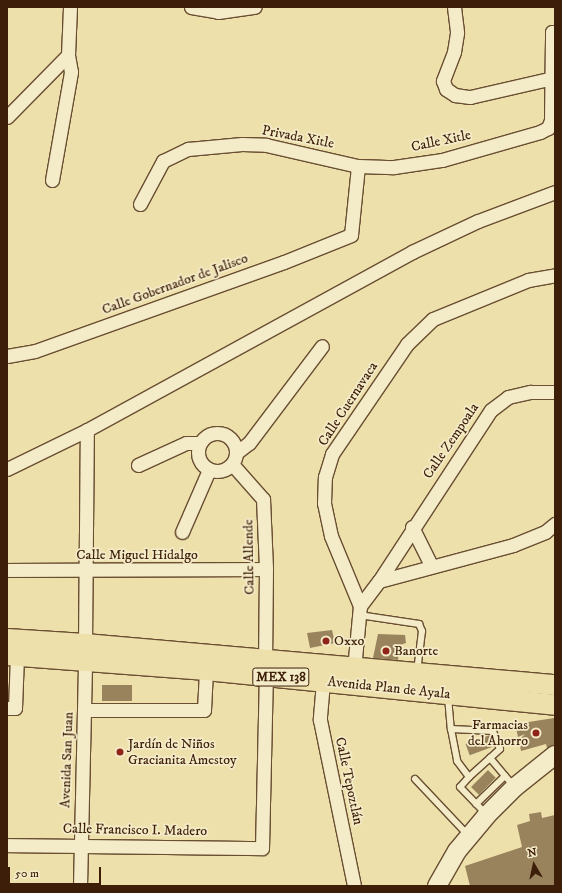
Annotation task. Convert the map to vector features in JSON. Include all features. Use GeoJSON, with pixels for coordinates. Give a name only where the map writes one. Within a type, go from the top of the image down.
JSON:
{"type":"FeatureCollection","features":[{"type":"Feature","properties":{"kind":"main road","name":"Avenida Plan de Ayala"},"geometry":{"type":"LineString","coordinates":[[10,650],[85,652],[265,668],[323,682],[555,705]]}},
{"type":"Feature","properties":{"kind":"main road","name":"Avenida Plan de Ayala"},"geometry":{"type":"LineString","coordinates":[[85,652],[206,670],[265,668],[354,669],[555,685]]}},
{"type":"Feature","properties":{"kind":"main road"},"geometry":{"type":"LineString","coordinates":[[437,886],[457,851],[470,836],[482,809],[510,782],[554,757]]}},
{"type":"Feature","properties":{"kind":"street"},"geometry":{"type":"LineString","coordinates":[[52,180],[71,72],[68,55],[70,7]]}},
{"type":"Feature","properties":{"kind":"street"},"geometry":{"type":"LineString","coordinates":[[191,7],[218,12],[255,7]]}},
{"type":"Feature","properties":{"kind":"street"},"geometry":{"type":"LineString","coordinates":[[454,7],[457,33],[454,52],[443,81],[446,89],[455,95],[470,97],[553,78]]}},
{"type":"Feature","properties":{"kind":"street","name":"Calle Xitle"},"geometry":{"type":"LineString","coordinates":[[358,166],[394,167],[442,160],[540,132],[548,128],[551,120],[553,78],[552,32],[555,32]]}},
{"type":"Feature","properties":{"kind":"street"},"geometry":{"type":"LineString","coordinates":[[7,117],[68,55]]}},
{"type":"Feature","properties":{"kind":"street","name":"Privada Xitle"},"geometry":{"type":"LineString","coordinates":[[140,204],[163,161],[188,149],[242,144],[266,145],[358,166]]}},
{"type":"Feature","properties":{"kind":"street","name":"Calle Gobernador de Jalisco"},"geometry":{"type":"LineString","coordinates":[[7,356],[35,351],[284,262],[351,235],[358,166]]}},
{"type":"Feature","properties":{"kind":"street"},"geometry":{"type":"LineString","coordinates":[[7,469],[86,430],[412,252],[478,221],[555,192]]}},
{"type":"Feature","properties":{"kind":"street","name":"Calle Cuernavaca"},"geometry":{"type":"LineString","coordinates":[[354,669],[360,610],[331,536],[324,503],[325,477],[332,454],[407,344],[433,319],[528,280],[555,275]]}},
{"type":"Feature","properties":{"kind":"street"},"geometry":{"type":"LineString","coordinates":[[199,443],[198,459],[209,470],[221,470],[249,444],[322,346]]}},
{"type":"Feature","properties":{"kind":"street","name":"Calle Zempoala"},"geometry":{"type":"LineString","coordinates":[[360,610],[412,527],[491,410],[508,397],[530,392],[555,392]]}},
{"type":"Feature","properties":{"kind":"street","name":"Avenida San Juan"},"geometry":{"type":"LineString","coordinates":[[80,886],[85,652],[84,571],[86,430]]}},
{"type":"Feature","properties":{"kind":"street"},"geometry":{"type":"LineString","coordinates":[[138,465],[186,443],[199,443],[210,433],[225,434],[232,439],[234,458]]}},
{"type":"Feature","properties":{"kind":"street","name":"Calle Allende"},"geometry":{"type":"LineString","coordinates":[[234,458],[263,499],[266,570],[262,848]]}},
{"type":"Feature","properties":{"kind":"street"},"geometry":{"type":"LineString","coordinates":[[182,532],[209,470]]}},
{"type":"Feature","properties":{"kind":"street"},"geometry":{"type":"LineString","coordinates":[[379,581],[432,565],[513,545],[545,532],[555,524]]}},
{"type":"Feature","properties":{"kind":"street"},"geometry":{"type":"LineString","coordinates":[[412,527],[432,565]]}},
{"type":"Feature","properties":{"kind":"street","name":"Calle Miguel Hidalgo"},"geometry":{"type":"LineString","coordinates":[[7,570],[266,570]]}},
{"type":"Feature","properties":{"kind":"street"},"geometry":{"type":"LineString","coordinates":[[7,708],[15,708],[10,650]]}},
{"type":"Feature","properties":{"kind":"street"},"geometry":{"type":"LineString","coordinates":[[84,710],[204,710],[206,670]]}},
{"type":"Feature","properties":{"kind":"street","name":"Calle Tepoztlán"},"geometry":{"type":"LineString","coordinates":[[323,682],[320,720],[354,886]]}},
{"type":"Feature","properties":{"kind":"street","name":"Calle Francisco I. Madero"},"geometry":{"type":"LineString","coordinates":[[7,845],[262,848]]}},
{"type":"Feature","properties":{"kind":"lane"},"geometry":{"type":"LineString","coordinates":[[360,610],[419,624],[422,631],[417,674]]}},
{"type":"Feature","properties":{"kind":"lane"},"geometry":{"type":"LineString","coordinates":[[448,694],[457,761],[469,777]]}},
{"type":"Feature","properties":{"kind":"lane"},"geometry":{"type":"LineString","coordinates":[[452,729],[493,731],[500,749],[460,787],[482,809]]}},
{"type":"Feature","properties":{"kind":"lane"},"geometry":{"type":"LineString","coordinates":[[490,758],[510,782]]}},
{"type":"Feature","properties":{"kind":"lane"},"geometry":{"type":"LineString","coordinates":[[415,780],[470,836]]}},
{"type":"Feature","properties":{"kind":"building"},"geometry":{"type":"Polygon","coordinates":[[[332,630],[335,643],[310,648],[307,633],[332,630]]]}},
{"type":"Feature","properties":{"kind":"building"},"geometry":{"type":"Polygon","coordinates":[[[378,634],[405,635],[406,643],[400,645],[398,660],[373,658],[378,634]]]}},
{"type":"Feature","properties":{"kind":"building"},"geometry":{"type":"Polygon","coordinates":[[[102,685],[132,685],[132,701],[102,701],[102,685]]]}},
{"type":"Feature","properties":{"kind":"building"},"geometry":{"type":"Polygon","coordinates":[[[554,718],[555,745],[547,748],[546,744],[521,751],[519,740],[525,734],[518,737],[516,728],[522,723],[554,718]]]}},
{"type":"Feature","properties":{"kind":"building"},"geometry":{"type":"Polygon","coordinates":[[[490,735],[494,746],[470,755],[466,744],[490,735]]]}},
{"type":"Feature","properties":{"kind":"building"},"geometry":{"type":"Polygon","coordinates":[[[488,770],[496,778],[479,795],[471,787],[488,770]]]}},
{"type":"Feature","properties":{"kind":"building"},"geometry":{"type":"Polygon","coordinates":[[[541,812],[542,818],[555,815],[555,886],[470,886],[465,866],[522,847],[517,825],[530,821],[529,814],[541,812]]]}},
{"type":"Feature","properties":{"kind":"place","name":"Oxxo"},"geometry":{"type":"Point","coordinates":[326,641]}},
{"type":"Feature","properties":{"kind":"place","name":"Banorte"},"geometry":{"type":"Point","coordinates":[386,651]}},
{"type":"Feature","properties":{"kind":"place","name":"Farmacias del Ahorro"},"geometry":{"type":"Point","coordinates":[536,733]}},
{"type":"Feature","properties":{"kind":"place","name":"Jardín de Niños Gracianita Amestoy"},"geometry":{"type":"Point","coordinates":[120,752]}}]}
